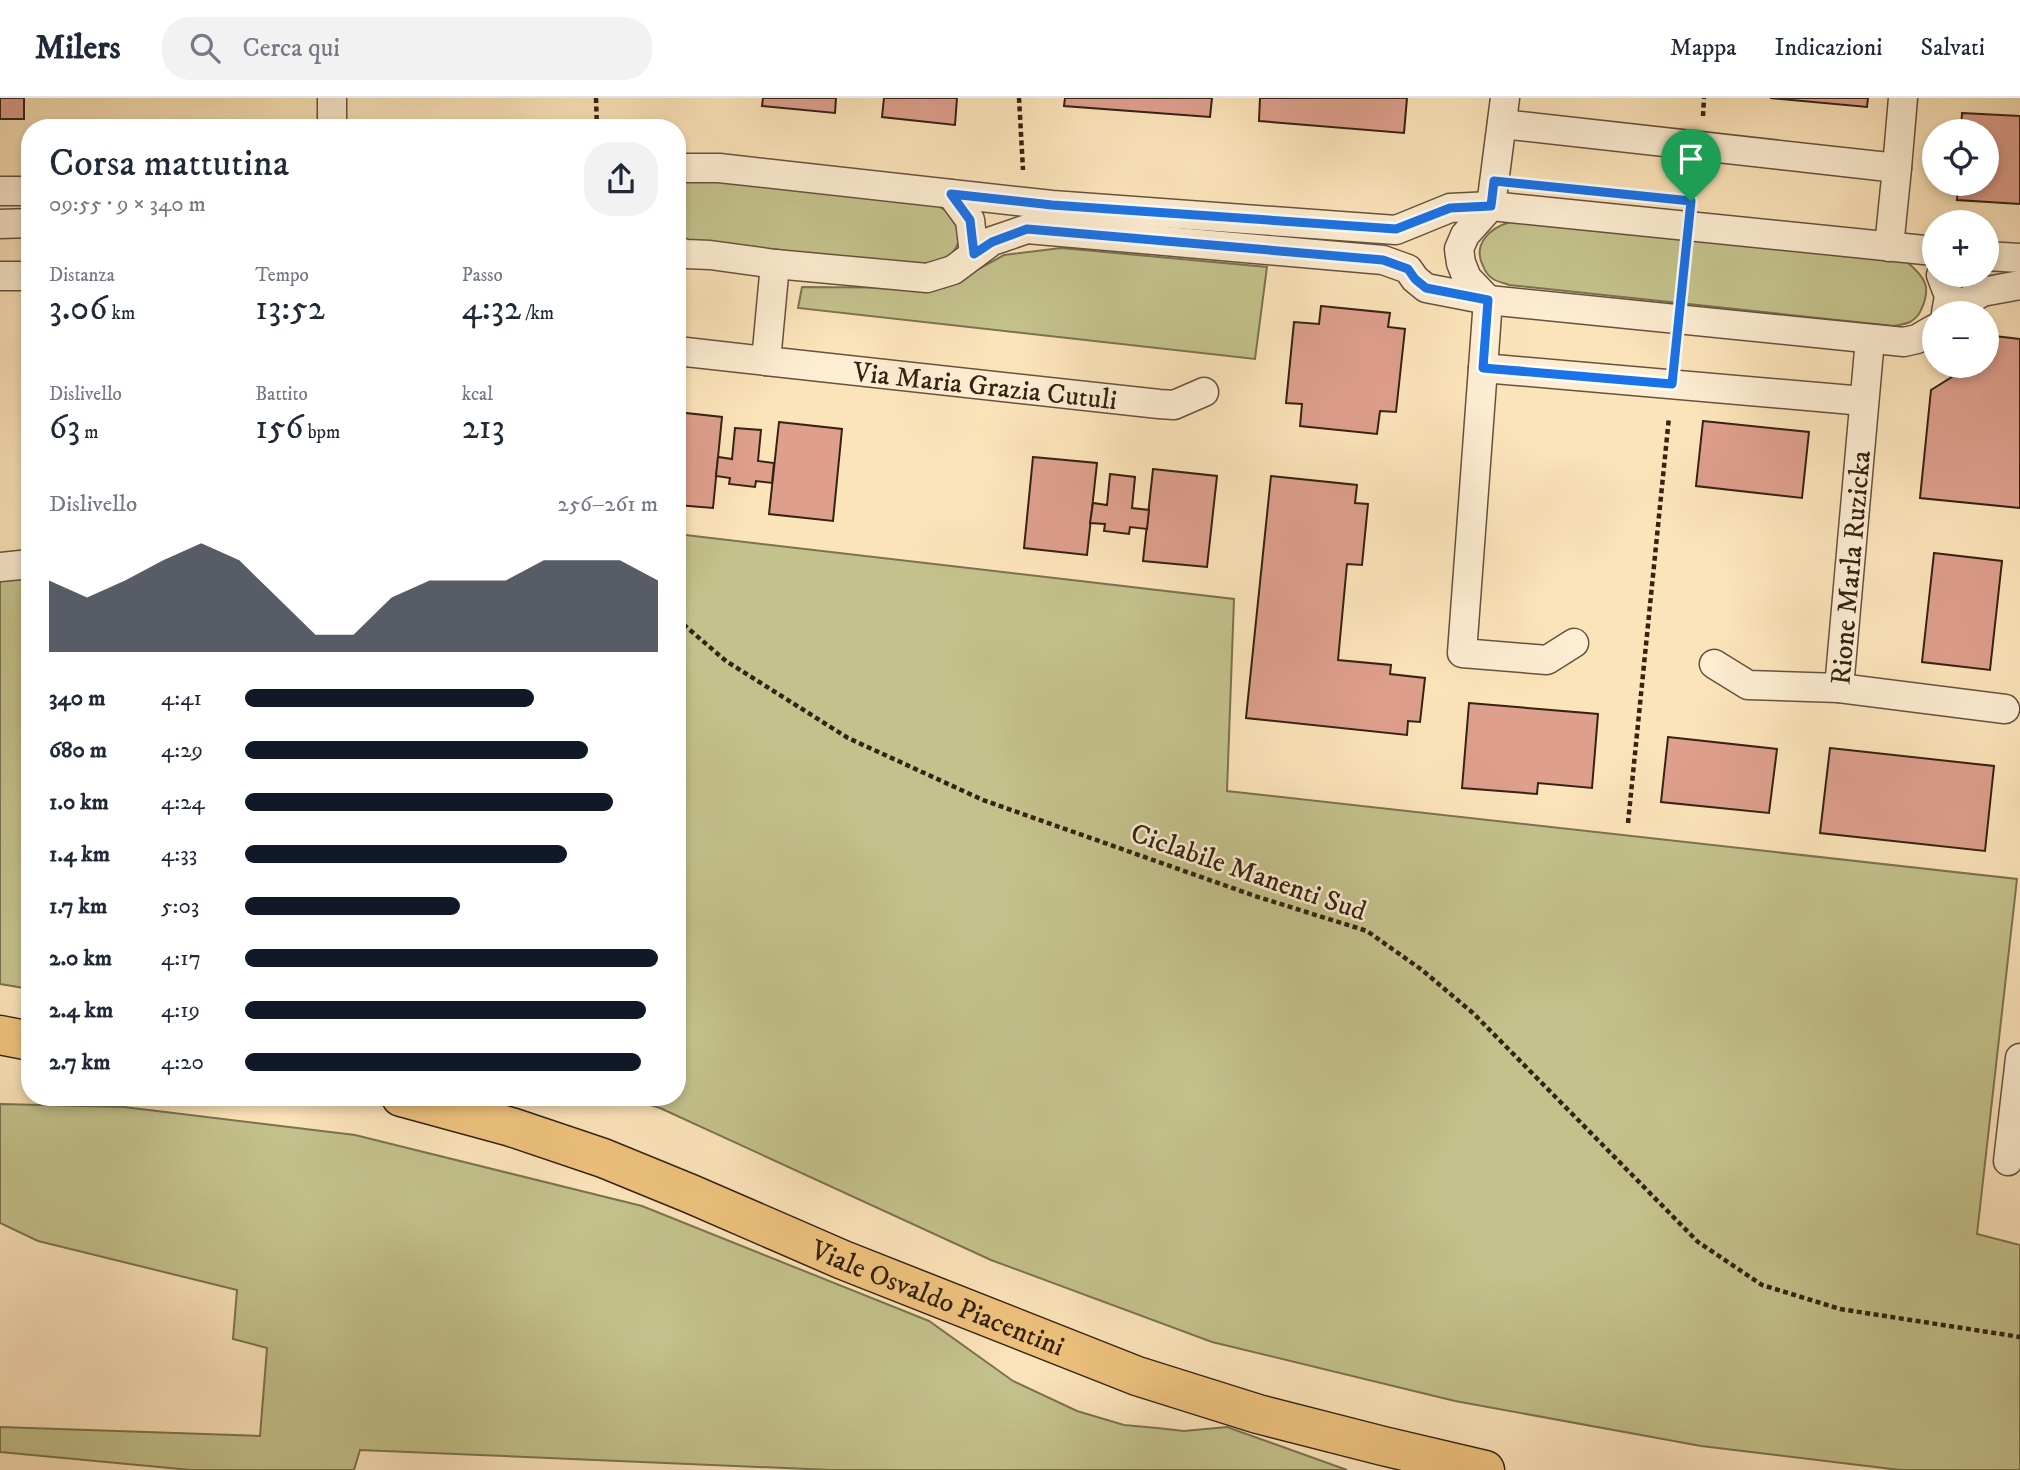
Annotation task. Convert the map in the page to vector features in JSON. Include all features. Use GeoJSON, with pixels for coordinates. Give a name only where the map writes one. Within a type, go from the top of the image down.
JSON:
{"type":"FeatureCollection","features":[{"type":"Feature","properties":{"kind":"main road"},"geometry":{"type":"LineString","coordinates":[[0,1035],[21,1039]]}},
{"type":"Feature","properties":{"kind":"main road"},"geometry":{"type":"LineString","coordinates":[[0,1059],[21,1058]]}},
{"type":"Feature","properties":{"kind":"main road","name":"Viale Osvaldo Piacentini"},"geometry":{"type":"LineString","coordinates":[[434,1106],[511,1127],[604,1158],[843,1261],[1137,1376],[1258,1413],[1485,1470]]}},
{"type":"Feature","properties":{"kind":"street"},"geometry":{"type":"LineString","coordinates":[[332,98],[332,119]]}},
{"type":"Feature","properties":{"kind":"street"},"geometry":{"type":"LineString","coordinates":[[1889,247],[1903,98]]}},
{"type":"Feature","properties":{"kind":"street"},"geometry":{"type":"LineString","coordinates":[[1574,643],[1547,660],[1462,653],[1488,300],[1467,278],[1459,249],[1465,235],[1491,206],[1504,111],[1700,146],[1897,168]]}},
{"type":"Feature","properties":{"kind":"street"},"geometry":{"type":"LineString","coordinates":[[686,167],[719,168],[1052,205],[1396,229],[1450,208],[1491,206],[1889,247],[1922,253]]}},
{"type":"Feature","properties":{"kind":"street"},"geometry":{"type":"LineString","coordinates":[[0,191],[21,191]]}},
{"type":"Feature","properties":{"kind":"street"},"geometry":{"type":"LineString","coordinates":[[951,194],[970,220],[974,254]]}},
{"type":"Feature","properties":{"kind":"street"},"geometry":{"type":"LineString","coordinates":[[0,224],[21,223]]}},
{"type":"Feature","properties":{"kind":"street"},"geometry":{"type":"LineString","coordinates":[[686,254],[927,278],[953,270],[992,242],[1027,229],[1383,260],[1408,269],[1426,288],[1488,300],[1904,342],[1922,337]]}},
{"type":"Feature","properties":{"kind":"street"},"geometry":{"type":"LineString","coordinates":[[1999,257],[2020,258]]}},
{"type":"Feature","properties":{"kind":"street"},"geometry":{"type":"LineString","coordinates":[[766,361],[775,264]]}},
{"type":"Feature","properties":{"kind":"street"},"geometry":{"type":"LineString","coordinates":[[0,276],[21,276]]}},
{"type":"Feature","properties":{"kind":"street"},"geometry":{"type":"LineString","coordinates":[[1968,301],[1983,292],[2020,285]]}},
{"type":"Feature","properties":{"kind":"street","name":"Rione Marla Ruzicka"},"geometry":{"type":"LineString","coordinates":[[1714,664],[1748,685],[1839,688],[1870,339]]}},
{"type":"Feature","properties":{"kind":"street","name":"Via Maria Grazia Cutuli"},"geometry":{"type":"LineString","coordinates":[[686,352],[1159,404],[1174,405],[1205,392]]}},
{"type":"Feature","properties":{"kind":"street"},"geometry":{"type":"LineString","coordinates":[[1483,368],[1864,401]]}},
{"type":"Feature","properties":{"kind":"street"},"geometry":{"type":"LineString","coordinates":[[0,566],[21,565]]}},
{"type":"Feature","properties":{"kind":"street"},"geometry":{"type":"LineString","coordinates":[[1839,688],[2005,709]]}},
{"type":"Feature","properties":{"kind":"street"},"geometry":{"type":"LineString","coordinates":[[2008,1161],[2020,1058]]}},
{"type":"Feature","properties":{"kind":"path"},"geometry":{"type":"LineString","coordinates":[[596,98],[597,119]]}},
{"type":"Feature","properties":{"kind":"path"},"geometry":{"type":"LineString","coordinates":[[1019,98],[1023,170]]}},
{"type":"Feature","properties":{"kind":"path"},"geometry":{"type":"LineString","coordinates":[[1679,319],[1704,98]]}},
{"type":"Feature","properties":{"kind":"path"},"geometry":{"type":"LineString","coordinates":[[1628,823],[1672,384]]}},
{"type":"Feature","properties":{"kind":"path","name":"Ciclabile Manenti Sud"},"geometry":{"type":"LineString","coordinates":[[686,626],[726,661],[848,738],[983,800],[1255,897],[1367,932],[1422,970],[1473,1013],[1698,1242],[1762,1285],[1840,1309],[2020,1337]]}},
{"type":"Feature","properties":{"kind":"shaded area"},"geometry":{"type":"Polygon","coordinates":[[[696,178],[932,203],[953,216],[960,237],[956,248],[947,258],[926,267],[686,240],[686,180],[696,178]]]}},
{"type":"Feature","properties":{"kind":"shaded area"},"geometry":{"type":"Polygon","coordinates":[[[1510,222],[1907,262],[1922,278],[1926,295],[1915,318],[1908,323],[1894,326],[1509,285],[1488,275],[1480,258],[1481,244],[1496,228],[1510,222]]]}},
{"type":"Feature","properties":{"kind":"shaded area"},"geometry":{"type":"Polygon","coordinates":[[[1061,248],[1267,267],[1255,359],[798,308],[802,287],[944,288],[1004,255],[1061,248]]]}},
{"type":"Feature","properties":{"kind":"shaded area"},"geometry":{"type":"Polygon","coordinates":[[[686,535],[1234,599],[1227,791],[2017,879],[1977,1234],[2020,1245],[2020,1470],[1900,1470],[1701,1446],[1455,1401],[1212,1342],[991,1260],[654,1106],[686,1106],[686,535]]]}},
{"type":"Feature","properties":{"kind":"shaded area"},"geometry":{"type":"Polygon","coordinates":[[[21,573],[21,988],[0,984],[0,575],[21,573]]]}},
{"type":"Feature","properties":{"kind":"shaded area"},"geometry":{"type":"Polygon","coordinates":[[[0,1104],[124,1107],[355,1135],[642,1206],[929,1321],[1013,1381],[1077,1411],[1124,1425],[1184,1431],[1227,1427],[1347,1470],[831,1470],[360,1450],[354,1470],[191,1470],[0,1452],[0,1427],[260,1436],[267,1348],[233,1339],[237,1290],[38,1241],[0,1223],[0,1104]]]}},
{"type":"Feature","properties":{"kind":"building"},"geometry":{"type":"Polygon","coordinates":[[[0,98],[24,98],[24,119],[0,119],[0,98]]]}},
{"type":"Feature","properties":{"kind":"building"},"geometry":{"type":"Polygon","coordinates":[[[763,98],[836,98],[835,113],[762,106],[763,98]]]}},
{"type":"Feature","properties":{"kind":"building"},"geometry":{"type":"Polygon","coordinates":[[[884,98],[957,98],[955,125],[882,117],[884,98]]]}},
{"type":"Feature","properties":{"kind":"building"},"geometry":{"type":"Polygon","coordinates":[[[1065,98],[1212,98],[1210,117],[1064,106],[1065,98]]]}},
{"type":"Feature","properties":{"kind":"building"},"geometry":{"type":"Polygon","coordinates":[[[1260,98],[1407,98],[1404,133],[1259,121],[1260,98]]]}},
{"type":"Feature","properties":{"kind":"building"},"geometry":{"type":"Polygon","coordinates":[[[1770,98],[1868,98],[1867,107],[1770,98]]]}},
{"type":"Feature","properties":{"kind":"building"},"geometry":{"type":"Polygon","coordinates":[[[1962,113],[2020,116],[2020,204],[1957,200],[1957,196],[1999,196],[1999,119],[1962,119],[1962,113]]]}},
{"type":"Feature","properties":{"kind":"building"},"geometry":{"type":"Polygon","coordinates":[[[1321,306],[1390,313],[1388,327],[1405,329],[1396,412],[1380,411],[1377,434],[1300,426],[1302,404],[1286,403],[1294,322],[1319,324],[1321,306]]]}},
{"type":"Feature","properties":{"kind":"building"},"geometry":{"type":"Polygon","coordinates":[[[1999,337],[2020,339],[2020,508],[1920,498],[1931,390],[1950,378],[1999,378],[1999,337]]]}},
{"type":"Feature","properties":{"kind":"building"},"geometry":{"type":"Polygon","coordinates":[[[686,413],[722,417],[713,508],[686,506],[686,413]]]}},
{"type":"Feature","properties":{"kind":"building"},"geometry":{"type":"Polygon","coordinates":[[[1703,421],[1809,432],[1802,498],[1696,486],[1703,421]]]}},
{"type":"Feature","properties":{"kind":"building"},"geometry":{"type":"Polygon","coordinates":[[[779,422],[842,429],[833,521],[769,514],[779,422]]]}},
{"type":"Feature","properties":{"kind":"building"},"geometry":{"type":"Polygon","coordinates":[[[735,428],[761,430],[758,461],[774,463],[772,483],[756,481],[755,487],[729,484],[730,478],[716,476],[718,457],[732,459],[735,428]]]}},
{"type":"Feature","properties":{"kind":"building"},"geometry":{"type":"Polygon","coordinates":[[[1033,457],[1097,463],[1087,555],[1024,548],[1033,457]]]}},
{"type":"Feature","properties":{"kind":"building"},"geometry":{"type":"Polygon","coordinates":[[[1153,469],[1217,476],[1207,567],[1143,561],[1153,469]]]}},
{"type":"Feature","properties":{"kind":"building"},"geometry":{"type":"Polygon","coordinates":[[[1110,474],[1135,477],[1132,508],[1149,510],[1147,529],[1130,527],[1129,534],[1104,531],[1105,524],[1090,523],[1093,503],[1107,505],[1110,474]]]}},
{"type":"Feature","properties":{"kind":"building"},"geometry":{"type":"Polygon","coordinates":[[[1271,476],[1357,485],[1355,503],[1368,504],[1362,565],[1347,564],[1338,660],[1391,665],[1390,674],[1425,678],[1420,722],[1408,721],[1407,735],[1246,718],[1271,476]]]}},
{"type":"Feature","properties":{"kind":"building"},"geometry":{"type":"Polygon","coordinates":[[[1934,553],[2002,561],[1990,670],[1922,662],[1934,553]]]}},
{"type":"Feature","properties":{"kind":"building"},"geometry":{"type":"Polygon","coordinates":[[[1469,703],[1598,714],[1592,788],[1538,783],[1537,794],[1462,788],[1469,703]]]}},
{"type":"Feature","properties":{"kind":"building"},"geometry":{"type":"Polygon","coordinates":[[[1668,737],[1777,749],[1769,813],[1661,802],[1668,737]]]}},
{"type":"Feature","properties":{"kind":"building"},"geometry":{"type":"Polygon","coordinates":[[[1830,748],[1994,766],[1985,851],[1820,833],[1830,748]]]}},
{"type":"Feature","properties":{"kind":"route"},"geometry":{"type":"LineString","coordinates":[[1494,181],[1691,201],[1672,384],[1483,368],[1488,300],[1426,288],[1408,269],[1383,260],[1027,229],[992,242],[974,254],[970,220],[951,194],[1052,205],[1396,229],[1450,208],[1491,206],[1494,181]]}}]}
